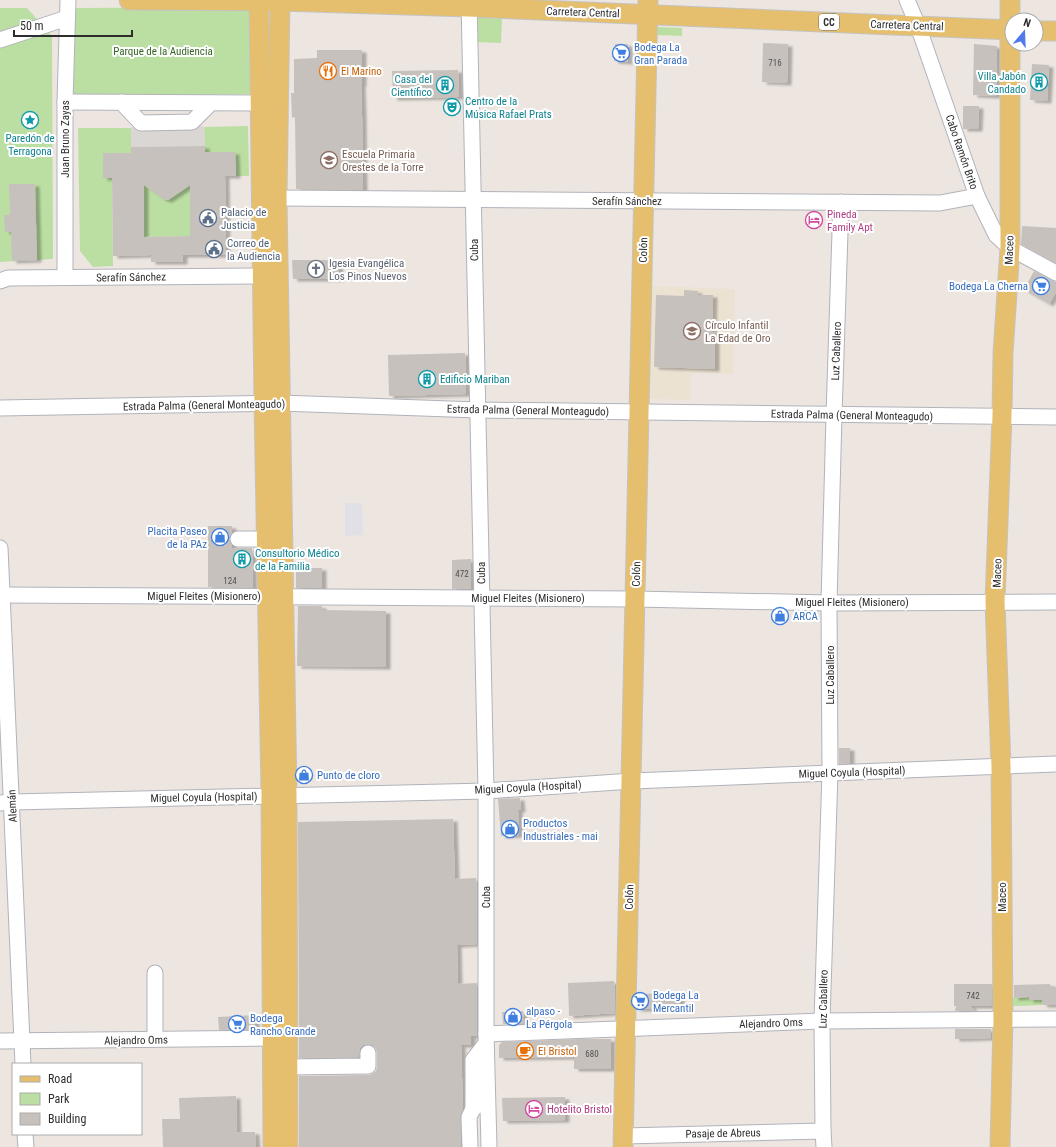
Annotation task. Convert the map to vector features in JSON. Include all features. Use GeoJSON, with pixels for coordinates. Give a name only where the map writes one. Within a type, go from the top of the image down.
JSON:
{"type":"FeatureCollection","features":[{"type":"Feature","properties":{"kind":"main road","name":"Carretera Central"},"geometry":{"type":"LineString","coordinates":[[130,0],[648,7],[918,26],[1004,30]]}},
{"type":"Feature","properties":{"kind":"main road","name":"Maceo"},"geometry":{"type":"LineString","coordinates":[[1010,0],[1010,12]]}},
{"type":"Feature","properties":{"kind":"main road"},"geometry":{"type":"LineString","coordinates":[[259,1],[262,276],[272,403],[279,795],[288,1067],[288,1147]]}},
{"type":"Feature","properties":{"kind":"main road"},"geometry":{"type":"LineString","coordinates":[[275,597],[266,539],[272,403],[280,1]]}},
{"type":"Feature","properties":{"kind":"main road","name":"Colón"},"geometry":{"type":"LineString","coordinates":[[624,1141],[648,7]]}},
{"type":"Feature","properties":{"kind":"main road"},"geometry":{"type":"LineString","coordinates":[[1044,31],[1056,32]]}},
{"type":"Feature","properties":{"kind":"main road","name":"Maceo"},"geometry":{"type":"LineString","coordinates":[[1000,1147],[1003,1020],[1001,766],[996,602],[1003,353],[1010,248],[1011,52]]}},
{"type":"Feature","properties":{"kind":"main road"},"geometry":{"type":"LineString","coordinates":[[273,1147],[272,1038],[279,795]]}},
{"type":"Feature","properties":{"kind":"street","name":"Juan Bruno Zayas"},"geometry":{"type":"LineString","coordinates":[[65,278],[65,102],[68,0]]}},
{"type":"Feature","properties":{"kind":"street","name":"Cabo Ramón Brito"},"geometry":{"type":"LineString","coordinates":[[907,0],[918,26],[977,196],[996,235],[1010,248],[1056,273]]}},
{"type":"Feature","properties":{"kind":"street","name":"Cuba"},"geometry":{"type":"LineString","coordinates":[[469,4],[486,790],[486,1038],[489,1147]]}},
{"type":"Feature","properties":{"kind":"street"},"geometry":{"type":"LineString","coordinates":[[0,40],[67,18]]}},
{"type":"Feature","properties":{"kind":"street"},"geometry":{"type":"LineString","coordinates":[[65,102],[259,103]]}},
{"type":"Feature","properties":{"kind":"street"},"geometry":{"type":"LineString","coordinates":[[121,102],[142,123],[192,122],[212,103]]}},
{"type":"Feature","properties":{"kind":"street","name":"Serafín Sánchez"},"geometry":{"type":"LineString","coordinates":[[277,198],[940,203],[977,196]]}},
{"type":"Feature","properties":{"kind":"street","name":"Luz Caballero"},"geometry":{"type":"LineString","coordinates":[[824,1147],[822,1021],[830,772],[829,603],[841,202]]}},
{"type":"Feature","properties":{"kind":"street","name":"Serafín Sánchez"},"geometry":{"type":"LineString","coordinates":[[0,281],[8,278],[262,276]]}},
{"type":"Feature","properties":{"kind":"street","name":"Estrada Palma (General Monteagudo)"},"geometry":{"type":"LineString","coordinates":[[0,408],[272,403],[478,410],[1056,417]]}},
{"type":"Feature","properties":{"kind":"street"},"geometry":{"type":"LineString","coordinates":[[238,539],[266,539]]}},
{"type":"Feature","properties":{"kind":"street","name":"Alemán"},"geometry":{"type":"LineString","coordinates":[[0,548],[6,802],[23,1063]]}},
{"type":"Feature","properties":{"kind":"street","name":"Miguel Fleites (Misionero)"},"geometry":{"type":"LineString","coordinates":[[1,595],[635,599],[829,603],[1056,602]]}},
{"type":"Feature","properties":{"kind":"street","name":"Miguel Coyula (Hospital)"},"geometry":{"type":"LineString","coordinates":[[6,802],[486,790],[632,781],[1056,764]]}},
{"type":"Feature","properties":{"kind":"street"},"geometry":{"type":"LineString","coordinates":[[155,973],[155,1040]]}},
{"type":"Feature","properties":{"kind":"street","name":"Alejandro Oms"},"geometry":{"type":"LineString","coordinates":[[486,1038],[626,1028],[822,1021],[1056,1019]]}},
{"type":"Feature","properties":{"kind":"street","name":"Alejandro Oms"},"geometry":{"type":"LineString","coordinates":[[0,1041],[272,1038]]}},
{"type":"Feature","properties":{"kind":"street"},"geometry":{"type":"LineString","coordinates":[[473,1109],[473,1060],[486,1038]]}},
{"type":"Feature","properties":{"kind":"street"},"geometry":{"type":"LineString","coordinates":[[288,1067],[368,1066],[368,1053]]}},
{"type":"Feature","properties":{"kind":"street"},"geometry":{"type":"LineString","coordinates":[[470,1147],[469,1117],[473,1109],[487,1097]]}},
{"type":"Feature","properties":{"kind":"street","name":"Pasaje de Abreus"},"geometry":{"type":"LineString","coordinates":[[624,1141],[823,1131]]}},
{"type":"Feature","properties":{"kind":"street"},"geometry":{"type":"LineString","coordinates":[[25,1135],[26,1147]]}},
{"type":"Feature","properties":{"kind":"shaded area"},"geometry":{"type":"Polygon","coordinates":[[[192,122],[204,127],[205,146],[131,147],[131,128],[141,123],[192,122]]]}},
{"type":"Feature","properties":{"kind":"shaded area","name":"Círculo Infantil La Edad de Oro"},"geometry":{"type":"Polygon","coordinates":[[[652,286],[735,289],[733,374],[691,373],[690,400],[649,399],[652,286]]]}},
{"type":"Feature","properties":{"kind":"shaded area"},"geometry":{"type":"Polygon","coordinates":[[[345,503],[362,503],[363,535],[345,536],[345,503]]]}},
{"type":"Feature","properties":{"kind":"green space","name":"Parque de la Audiencia"},"geometry":{"type":"Polygon","coordinates":[[[252,7],[252,94],[75,96],[72,93],[75,8],[252,7]]]}},
{"type":"Feature","properties":{"kind":"green space"},"geometry":{"type":"Polygon","coordinates":[[[0,8],[27,8],[52,36],[53,259],[0,262],[0,8]]]}},
{"type":"Feature","properties":{"kind":"green space"},"geometry":{"type":"Polygon","coordinates":[[[477,17],[502,18],[501,43],[476,42],[477,17]]]}},
{"type":"Feature","properties":{"kind":"green space"},"geometry":{"type":"Polygon","coordinates":[[[657,27],[682,28],[682,36],[657,35],[657,27]]]}},
{"type":"Feature","properties":{"kind":"green space"},"geometry":{"type":"Polygon","coordinates":[[[248,126],[249,176],[236,176],[235,152],[205,152],[204,127],[248,126]]]}},
{"type":"Feature","properties":{"kind":"green space"},"geometry":{"type":"Polygon","coordinates":[[[78,128],[131,128],[131,153],[103,154],[103,178],[112,178],[113,266],[93,267],[80,251],[78,128]]]}},
{"type":"Feature","properties":{"kind":"green space"},"geometry":{"type":"Polygon","coordinates":[[[144,185],[159,185],[159,193],[161,197],[168,200],[190,185],[190,236],[144,237],[144,185]]]}},
{"type":"Feature","properties":{"kind":"green space"},"geometry":{"type":"Polygon","coordinates":[[[1029,997],[1029,1000],[1042,1000],[1043,1005],[1013,1006],[1013,998],[1029,997]]]}},
{"type":"Feature","properties":{"kind":"building"},"geometry":{"type":"Polygon","coordinates":[[[763,43],[788,44],[787,83],[762,82],[763,43]]]}},
{"type":"Feature","properties":{"kind":"building","name":"Bodega La Gran Parada"},"geometry":{"type":"Polygon","coordinates":[[[615,44],[628,44],[628,62],[614,61],[615,44]]]}},
{"type":"Feature","properties":{"kind":"building"},"geometry":{"type":"Polygon","coordinates":[[[974,44],[997,46],[996,96],[973,95],[974,44]]]}},
{"type":"Feature","properties":{"kind":"building"},"geometry":{"type":"Polygon","coordinates":[[[317,50],[362,50],[361,84],[363,190],[296,189],[295,117],[292,118],[291,93],[294,93],[294,59],[317,58],[317,50]]]}},
{"type":"Feature","properties":{"kind":"building","name":"Villa Jabón Candado"},"geometry":{"type":"Polygon","coordinates":[[[1032,64],[1049,65],[1047,101],[1030,100],[1032,64]]]}},
{"type":"Feature","properties":{"kind":"building","name":"Casa del Científico"},"geometry":{"type":"Polygon","coordinates":[[[458,70],[459,97],[393,98],[392,71],[458,70]]]}},
{"type":"Feature","properties":{"kind":"building"},"geometry":{"type":"Polygon","coordinates":[[[963,106],[979,106],[978,129],[963,129],[963,106]]]}},
{"type":"Feature","properties":{"kind":"building","name":"Palacio de Justicia"},"geometry":{"type":"Polygon","coordinates":[[[205,146],[205,152],[235,152],[236,176],[225,176],[226,255],[183,255],[183,262],[151,262],[151,255],[113,256],[112,178],[103,178],[103,153],[131,153],[131,147],[205,146]],[[144,185],[144,237],[190,236],[190,185],[168,200],[163,199],[144,185]]]}},
{"type":"Feature","properties":{"kind":"building"},"geometry":{"type":"Polygon","coordinates":[[[9,184],[35,184],[37,260],[12,261],[11,232],[5,232],[4,215],[10,215],[9,184]]]}},
{"type":"Feature","properties":{"kind":"building"},"geometry":{"type":"Polygon","coordinates":[[[1022,226],[1056,228],[1056,263],[1021,244],[1022,226]]]}},
{"type":"Feature","properties":{"kind":"building","name":"Igesia Evangélica Los Pinos Nuevos"},"geometry":{"type":"Polygon","coordinates":[[[292,260],[338,260],[339,279],[293,279],[292,260]]]}},
{"type":"Feature","properties":{"kind":"building","name":"Bodega La Cherna"},"geometry":{"type":"Polygon","coordinates":[[[1034,271],[1056,282],[1056,292],[1049,304],[1024,290],[1034,271]]]}},
{"type":"Feature","properties":{"kind":"building"},"geometry":{"type":"Polygon","coordinates":[[[684,290],[698,291],[697,295],[713,295],[712,332],[715,332],[715,369],[654,367],[656,295],[684,296],[684,290]]]}},
{"type":"Feature","properties":{"kind":"building","name":"Edificio Mariban"},"geometry":{"type":"Polygon","coordinates":[[[465,353],[466,394],[389,396],[388,355],[465,353]]]}},
{"type":"Feature","properties":{"kind":"building"},"geometry":{"type":"Polygon","coordinates":[[[208,526],[232,526],[232,533],[229,539],[232,548],[252,548],[253,588],[208,587],[208,526]]]}},
{"type":"Feature","properties":{"kind":"building"},"geometry":{"type":"Polygon","coordinates":[[[471,559],[471,589],[452,589],[452,560],[471,559]]]}},
{"type":"Feature","properties":{"kind":"building"},"geometry":{"type":"Polygon","coordinates":[[[296,568],[322,568],[322,588],[296,588],[296,568]]]}},
{"type":"Feature","properties":{"kind":"building"},"geometry":{"type":"Polygon","coordinates":[[[298,606],[322,606],[322,610],[386,611],[386,667],[297,666],[298,606]]]}},
{"type":"Feature","properties":{"kind":"building"},"geometry":{"type":"Polygon","coordinates":[[[839,748],[850,748],[850,763],[839,764],[839,748]]]}},
{"type":"Feature","properties":{"kind":"building"},"geometry":{"type":"Polygon","coordinates":[[[520,798],[521,810],[518,810],[519,835],[501,836],[498,799],[520,798]]]}},
{"type":"Feature","properties":{"kind":"building"},"geometry":{"type":"Polygon","coordinates":[[[453,819],[455,879],[476,878],[477,944],[457,945],[458,984],[477,983],[477,1036],[471,1036],[471,1045],[461,1045],[463,1110],[460,1117],[461,1147],[299,1147],[299,1076],[372,1074],[376,1071],[377,1053],[373,1045],[368,1044],[363,1045],[360,1048],[359,1057],[299,1058],[298,822],[453,819]]]}},
{"type":"Feature","properties":{"kind":"building"},"geometry":{"type":"Polygon","coordinates":[[[614,981],[615,1013],[569,1016],[568,983],[614,981]]]}},
{"type":"Feature","properties":{"kind":"building"},"geometry":{"type":"Polygon","coordinates":[[[954,984],[992,984],[991,1006],[970,1006],[975,1011],[955,1011],[954,984]]]}},
{"type":"Feature","properties":{"kind":"building"},"geometry":{"type":"Polygon","coordinates":[[[1050,984],[1051,987],[1056,987],[1056,1005],[1043,1005],[1042,1000],[1029,1000],[1029,997],[1014,998],[1014,985],[1050,984]]]}},
{"type":"Feature","properties":{"kind":"building"},"geometry":{"type":"Polygon","coordinates":[[[680,993],[680,1009],[637,1009],[637,994],[680,993]]]}},
{"type":"Feature","properties":{"kind":"building","name":"alpaso - La Pérgola"},"geometry":{"type":"Polygon","coordinates":[[[523,1011],[524,1024],[503,1024],[502,1012],[523,1011]]]}},
{"type":"Feature","properties":{"kind":"building","name":"Bodega Rancho Grande"},"geometry":{"type":"Polygon","coordinates":[[[255,1015],[255,1029],[219,1030],[218,1017],[255,1015]]]}},
{"type":"Feature","properties":{"kind":"building"},"geometry":{"type":"Polygon","coordinates":[[[955,1029],[991,1029],[991,1038],[955,1039],[955,1029]]]}},
{"type":"Feature","properties":{"kind":"building"},"geometry":{"type":"Polygon","coordinates":[[[611,1039],[611,1069],[574,1069],[574,1057],[499,1058],[499,1045],[502,1042],[611,1039]]]}},
{"type":"Feature","properties":{"kind":"building"},"geometry":{"type":"Polygon","coordinates":[[[236,1096],[237,1132],[255,1132],[256,1147],[163,1147],[162,1119],[180,1119],[179,1098],[236,1096]]]}},
{"type":"Feature","properties":{"kind":"building","name":"Hotelito Bristol"},"geometry":{"type":"Polygon","coordinates":[[[565,1097],[565,1120],[503,1121],[502,1098],[565,1097]]]}},
{"type":"Feature","properties":{"kind":"place","name":"Bodega La Gran Parada"},"geometry":{"type":"Point","coordinates":[621,53]}},
{"type":"Feature","properties":{"kind":"place","name":"El Marino"},"geometry":{"type":"Point","coordinates":[328,71]}},
{"type":"Feature","properties":{"kind":"place","name":"Villa Jabón Candado"},"geometry":{"type":"Point","coordinates":[1039,82]}},
{"type":"Feature","properties":{"kind":"place","name":"Casa del Científico"},"geometry":{"type":"Point","coordinates":[445,85]}},
{"type":"Feature","properties":{"kind":"place","name":"Centro de la Música Rafael Prats"},"geometry":{"type":"Point","coordinates":[452,107]}},
{"type":"Feature","properties":{"kind":"place","name":"Paredón de Terragona"},"geometry":{"type":"Point","coordinates":[30,120]}},
{"type":"Feature","properties":{"kind":"place","name":"Escuela Primaria Orestes de la Torre"},"geometry":{"type":"Point","coordinates":[329,160]}},
{"type":"Feature","properties":{"kind":"place","name":"Palacio de Justicia"},"geometry":{"type":"Point","coordinates":[208,218]}},
{"type":"Feature","properties":{"kind":"place","name":"Pineda Family Apt"},"geometry":{"type":"Point","coordinates":[814,220]}},
{"type":"Feature","properties":{"kind":"place","name":"Correo de la Audiencia"},"geometry":{"type":"Point","coordinates":[214,249]}},
{"type":"Feature","properties":{"kind":"place","name":"Igesia Evangélica Los Pinos Nuevos"},"geometry":{"type":"Point","coordinates":[316,269]}},
{"type":"Feature","properties":{"kind":"place","name":"Bodega La Cherna"},"geometry":{"type":"Point","coordinates":[1041,286]}},
{"type":"Feature","properties":{"kind":"place","name":"Círculo Infantil La Edad de Oro"},"geometry":{"type":"Point","coordinates":[692,331]}},
{"type":"Feature","properties":{"kind":"place","name":"Edificio Mariban"},"geometry":{"type":"Point","coordinates":[427,379]}},
{"type":"Feature","properties":{"kind":"place","name":"Placita Paseo de la PAz"},"geometry":{"type":"Point","coordinates":[220,537]}},
{"type":"Feature","properties":{"kind":"place","name":"Consultorio Médico de la Familia"},"geometry":{"type":"Point","coordinates":[242,559]}},
{"type":"Feature","properties":{"kind":"place","name":"ARCA"},"geometry":{"type":"Point","coordinates":[780,616]}},
{"type":"Feature","properties":{"kind":"place","name":"Punto de cloro"},"geometry":{"type":"Point","coordinates":[304,775]}},
{"type":"Feature","properties":{"kind":"place","name":"Productos Industriales - mai"},"geometry":{"type":"Point","coordinates":[510,829]}},
{"type":"Feature","properties":{"kind":"place","name":"Bodega La Mercantil"},"geometry":{"type":"Point","coordinates":[640,1001]}},
{"type":"Feature","properties":{"kind":"place","name":"alpaso - La Pérgola"},"geometry":{"type":"Point","coordinates":[513,1017]}},
{"type":"Feature","properties":{"kind":"place","name":"Bodega Rancho Grande"},"geometry":{"type":"Point","coordinates":[237,1024]}},
{"type":"Feature","properties":{"kind":"place","name":"El Bristol"},"geometry":{"type":"Point","coordinates":[525,1051]}},
{"type":"Feature","properties":{"kind":"place","name":"Hotelito Bristol"},"geometry":{"type":"Point","coordinates":[534,1109]}}]}
